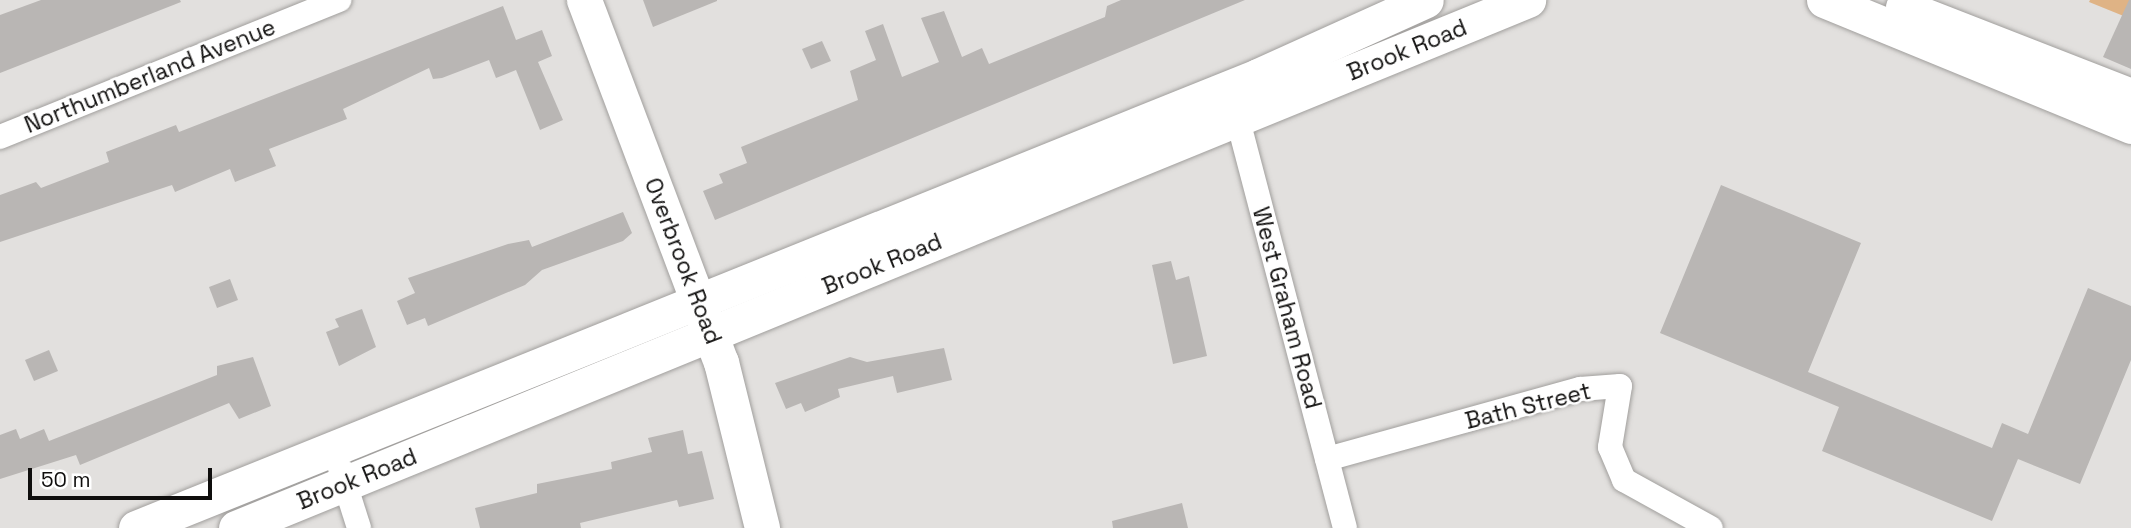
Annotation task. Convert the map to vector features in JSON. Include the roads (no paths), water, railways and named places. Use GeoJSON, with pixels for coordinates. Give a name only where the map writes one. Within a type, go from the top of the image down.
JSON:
{"type":"FeatureCollection","features":[{"type":"Feature","properties":{"kind":"main road","name":"Overbrook Road"},"geometry":{"type":"LineString","coordinates":[[584,0],[699,298],[762,528]]}},
{"type":"Feature","properties":{"kind":"main road","name":"Brook Road"},"geometry":{"type":"LineString","coordinates":[[236,528],[711,334],[1234,103],[1426,0]]}},
{"type":"Feature","properties":{"kind":"main road","name":"Brook Road"},"geometry":{"type":"LineString","coordinates":[[136,528],[699,298],[1234,103],[1528,0]]}},
{"type":"Feature","properties":{"kind":"main road"},"geometry":{"type":"LineString","coordinates":[[1824,0],[2131,127]]}},
{"type":"Feature","properties":{"kind":"main road"},"geometry":{"type":"LineString","coordinates":[[1887,0],[2131,96]]}},
{"type":"Feature","properties":{"kind":"street","name":"Northumberland Avenue"},"geometry":{"type":"LineString","coordinates":[[0,137],[339,0]]}},
{"type":"Feature","properties":{"kind":"street","name":"West Graham Road"},"geometry":{"type":"LineString","coordinates":[[1234,103],[1345,528]]}},
{"type":"Feature","properties":{"kind":"street","name":"Bath Street"},"geometry":{"type":"LineString","coordinates":[[1327,459],[1580,389],[1620,386],[1610,447],[1624,481],[1711,528]]}},
{"type":"Feature","properties":{"kind":"street"},"geometry":{"type":"LineString","coordinates":[[332,448],[359,528]]}}]}
